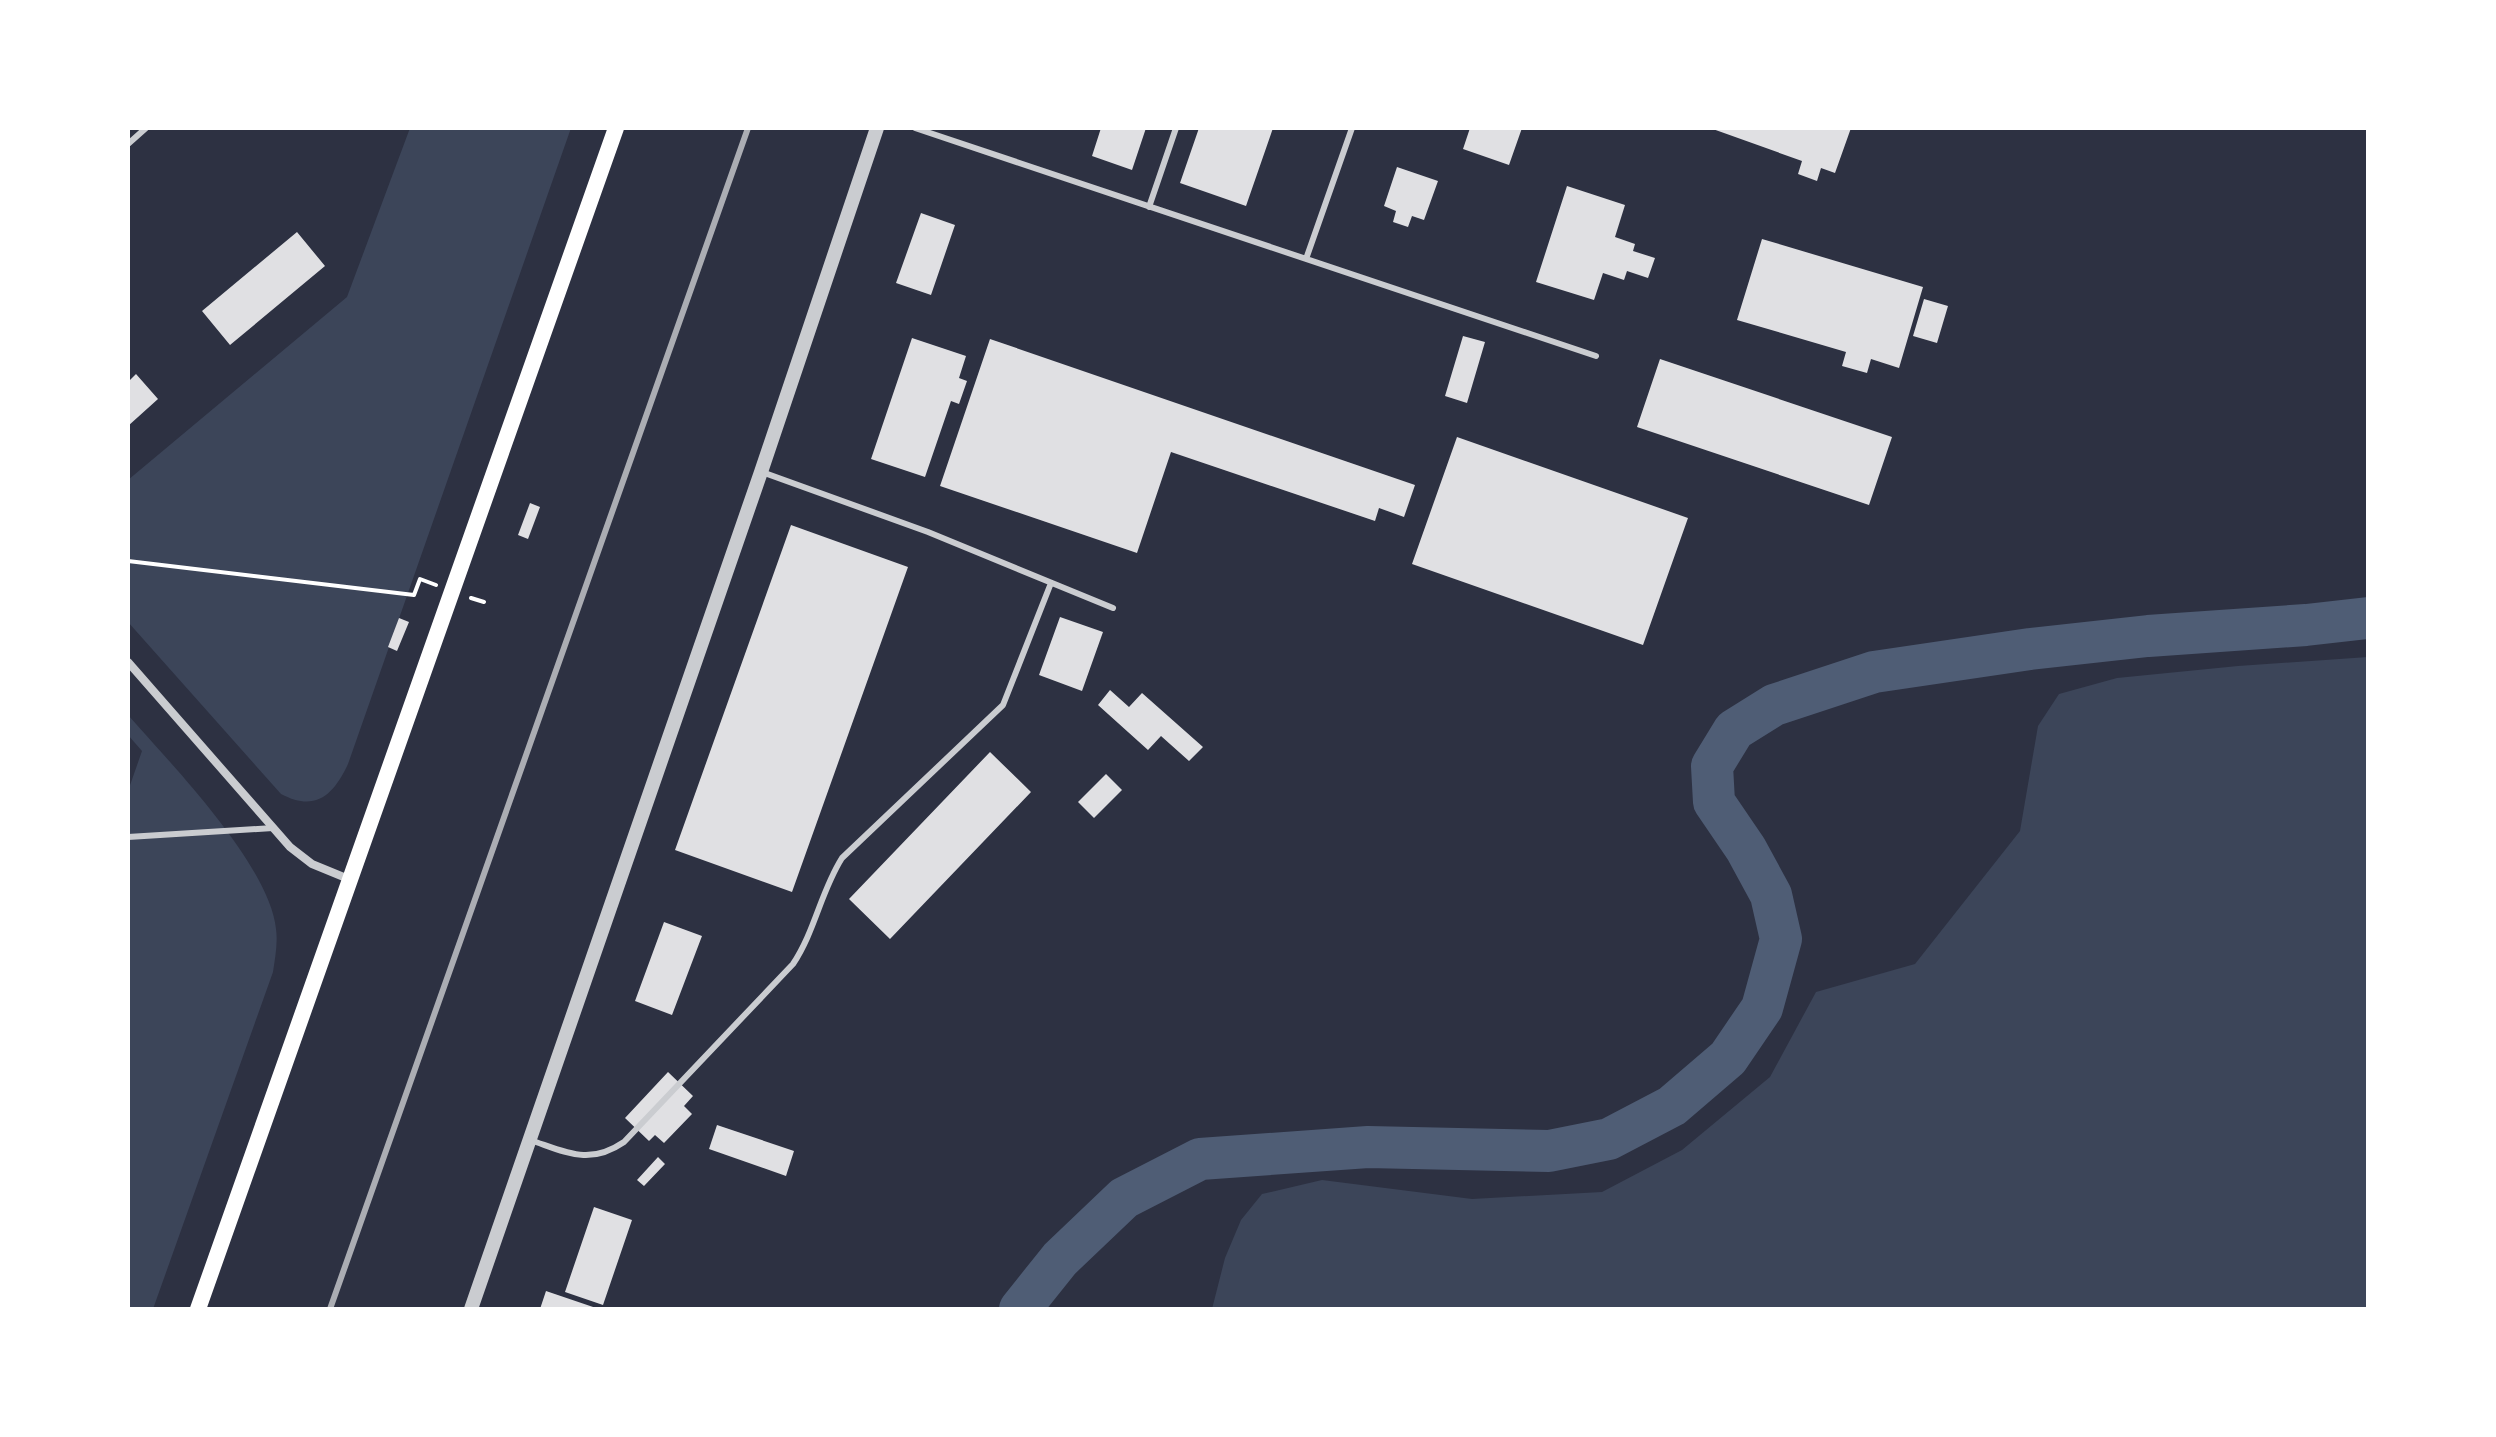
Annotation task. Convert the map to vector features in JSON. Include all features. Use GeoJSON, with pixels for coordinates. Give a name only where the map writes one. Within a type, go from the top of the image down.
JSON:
{"type":"FeatureCollection","features":[{"type":"Feature","properties":{"kind":"main road"},"geometry":{"type":"LineString","coordinates":[[198,1309],[616,128]]}},
{"type":"Feature","properties":{"kind":"street"},"geometry":{"type":"LineString","coordinates":[[471,1309],[877,128]]}},
{"type":"Feature","properties":{"kind":"street"},"geometry":{"type":"LineString","coordinates":[[128,662],[290,847],[312,864],[351,880]]}},
{"type":"Feature","properties":{"kind":"lane"},"geometry":{"type":"LineString","coordinates":[[128,144],[146,128]]}},
{"type":"Feature","properties":{"kind":"lane"},"geometry":{"type":"LineString","coordinates":[[915,128],[1596,356]]}},
{"type":"Feature","properties":{"kind":"lane"},"geometry":{"type":"LineString","coordinates":[[1149,207],[1176,128]]}},
{"type":"Feature","properties":{"kind":"lane"},"geometry":{"type":"LineString","coordinates":[[1306,259],[1352,128]]}},
{"type":"Feature","properties":{"kind":"lane"},"geometry":{"type":"LineString","coordinates":[[761,472],[928,532],[1113,608]]}},
{"type":"Feature","properties":{"kind":"lane"},"geometry":{"type":"LineString","coordinates":[[530,1140],[583,1156],[611,1151],[624,1142],[793,964],[804,947],[833,871],[842,858],[1003,705],[1051,583]]}},
{"type":"Feature","properties":{"kind":"lane"},"geometry":{"type":"LineString","coordinates":[[128,837],[273,828]]}},
{"type":"Feature","properties":{"kind":"path"},"geometry":{"type":"LineString","coordinates":[[128,561],[414,595],[420,579]]}},
{"type":"Feature","properties":{"kind":"shaded area"},"geometry":{"type":"Polygon","coordinates":[[[410,128],[571,128],[348,764],[336,785],[322,798],[304,801],[281,794],[128,622],[128,480],[347,297],[410,128]]]}},
{"type":"Feature","properties":{"kind":"shaded area"},"geometry":{"type":"Polygon","coordinates":[[[2368,657],[2368,1309],[1212,1309],[1225,1258],[1241,1220],[1262,1194],[1322,1180],[1472,1199],[1602,1192],[1682,1150],[1770,1077],[1816,992],[1915,964],[2020,831],[2038,726],[2059,694],[2117,678],[2368,657]]]}},
{"type":"Feature","properties":{"kind":"shaded area"},"geometry":{"type":"Polygon","coordinates":[[[128,715],[192,787],[237,846],[269,903],[277,934],[273,972],[153,1309],[128,1309],[128,791],[142,751],[128,735],[128,715]]]}},
{"type":"Feature","properties":{"kind":"building"},"geometry":{"type":"Polygon","coordinates":[[[1101,128],[1146,128],[1132,170],[1092,156],[1101,128]]]}},
{"type":"Feature","properties":{"kind":"building"},"geometry":{"type":"Polygon","coordinates":[[[1199,128],[1273,128],[1246,206],[1180,183],[1199,128]]]}},
{"type":"Feature","properties":{"kind":"building"},"geometry":{"type":"Polygon","coordinates":[[[1470,128],[1522,128],[1509,165],[1463,149],[1470,128]]]}},
{"type":"Feature","properties":{"kind":"building"},"geometry":{"type":"Polygon","coordinates":[[[1710,128],[1851,128],[1835,173],[1821,168],[1817,181],[1798,174],[1802,161],[1710,128]]]}},
{"type":"Feature","properties":{"kind":"building"},"geometry":{"type":"Polygon","coordinates":[[[1397,167],[1438,181],[1424,220],[1412,216],[1408,227],[1393,222],[1396,211],[1384,206],[1397,167]]]}},
{"type":"Feature","properties":{"kind":"building"},"geometry":{"type":"Polygon","coordinates":[[[1567,186],[1625,205],[1615,237],[1635,244],[1633,251],[1655,258],[1648,278],[1627,271],[1624,280],[1603,273],[1594,300],[1536,282],[1567,186]]]}},
{"type":"Feature","properties":{"kind":"building"},"geometry":{"type":"Polygon","coordinates":[[[921,213],[955,225],[931,295],[896,283],[921,213]]]}},
{"type":"Feature","properties":{"kind":"building"},"geometry":{"type":"Polygon","coordinates":[[[297,232],[325,266],[230,345],[202,311],[297,232]]]}},
{"type":"Feature","properties":{"kind":"building"},"geometry":{"type":"Polygon","coordinates":[[[1762,239],[1923,287],[1899,368],[1871,359],[1867,373],[1842,366],[1846,352],[1737,320],[1762,239]]]}},
{"type":"Feature","properties":{"kind":"building"},"geometry":{"type":"Polygon","coordinates":[[[1924,299],[1948,306],[1937,343],[1913,336],[1924,299]]]}},
{"type":"Feature","properties":{"kind":"building"},"geometry":{"type":"Polygon","coordinates":[[[1463,336],[1485,342],[1467,403],[1445,396],[1463,336]]]}},
{"type":"Feature","properties":{"kind":"building"},"geometry":{"type":"Polygon","coordinates":[[[912,338],[966,356],[959,378],[967,381],[959,404],[951,401],[925,477],[871,459],[912,338]]]}},
{"type":"Feature","properties":{"kind":"building"},"geometry":{"type":"Polygon","coordinates":[[[990,339],[1415,485],[1404,517],[1379,508],[1375,521],[1171,452],[1137,553],[940,486],[990,339]]]}},
{"type":"Feature","properties":{"kind":"building"},"geometry":{"type":"Polygon","coordinates":[[[1660,359],[1892,437],[1869,505],[1637,427],[1660,359]]]}},
{"type":"Feature","properties":{"kind":"building"},"geometry":{"type":"Polygon","coordinates":[[[136,374],[158,399],[128,426],[128,382],[136,374]]]}},
{"type":"Feature","properties":{"kind":"building"},"geometry":{"type":"Polygon","coordinates":[[[1457,437],[1688,518],[1643,645],[1412,564],[1457,437]]]}},
{"type":"Feature","properties":{"kind":"building"},"geometry":{"type":"Polygon","coordinates":[[[530,503],[540,507],[528,539],[518,535],[530,503]]]}},
{"type":"Feature","properties":{"kind":"building"},"geometry":{"type":"Polygon","coordinates":[[[791,525],[908,567],[792,892],[675,850],[791,525]]]}},
{"type":"Feature","properties":{"kind":"building"},"geometry":{"type":"Polygon","coordinates":[[[1060,617],[1103,632],[1082,691],[1039,675],[1060,617]]]}},
{"type":"Feature","properties":{"kind":"building"},"geometry":{"type":"Polygon","coordinates":[[[399,618],[409,622],[397,651],[388,647],[399,618]]]}},
{"type":"Feature","properties":{"kind":"building"},"geometry":{"type":"Polygon","coordinates":[[[1110,690],[1129,707],[1142,693],[1203,747],[1189,761],[1161,736],[1148,750],[1098,705],[1110,690]]]}},
{"type":"Feature","properties":{"kind":"building"},"geometry":{"type":"Polygon","coordinates":[[[990,752],[1031,792],[890,939],[849,899],[990,752]]]}},
{"type":"Feature","properties":{"kind":"building"},"geometry":{"type":"Polygon","coordinates":[[[1106,774],[1122,790],[1094,818],[1078,802],[1106,774]]]}},
{"type":"Feature","properties":{"kind":"building"},"geometry":{"type":"Polygon","coordinates":[[[664,922],[702,936],[672,1015],[635,1001],[664,922]]]}},
{"type":"Feature","properties":{"kind":"building"},"geometry":{"type":"Polygon","coordinates":[[[668,1072],[693,1096],[684,1106],[692,1114],[664,1143],[655,1135],[649,1141],[625,1118],[668,1072]]]}},
{"type":"Feature","properties":{"kind":"building"},"geometry":{"type":"Polygon","coordinates":[[[717,1125],[794,1151],[786,1176],[709,1149],[717,1125]]]}},
{"type":"Feature","properties":{"kind":"building"},"geometry":{"type":"Polygon","coordinates":[[[658,1157],[665,1164],[644,1186],[637,1180],[658,1157]]]}},
{"type":"Feature","properties":{"kind":"building"},"geometry":{"type":"Polygon","coordinates":[[[594,1207],[632,1220],[603,1305],[565,1292],[594,1207]]]}},
{"type":"Feature","properties":{"kind":"building"},"geometry":{"type":"Polygon","coordinates":[[[546,1291],[599,1309],[540,1309],[546,1291]]]}},
{"type":"Feature","properties":{"kind":"waterway"},"geometry":{"type":"LineString","coordinates":[[1020,1309],[1060,1259],[1124,1198],[1200,1159],[1368,1147],[1549,1151],[1609,1139],[1672,1106],[1728,1058],[1762,1008],[1781,939],[1771,895],[1746,849],[1714,802],[1712,766],[1734,730],[1774,705],[1874,672],[2030,649],[2368,618]]}},
{"type":"Feature","properties":{"kind":"railway"},"geometry":{"type":"LineString","coordinates":[[330,1309],[748,128]]}}]}
